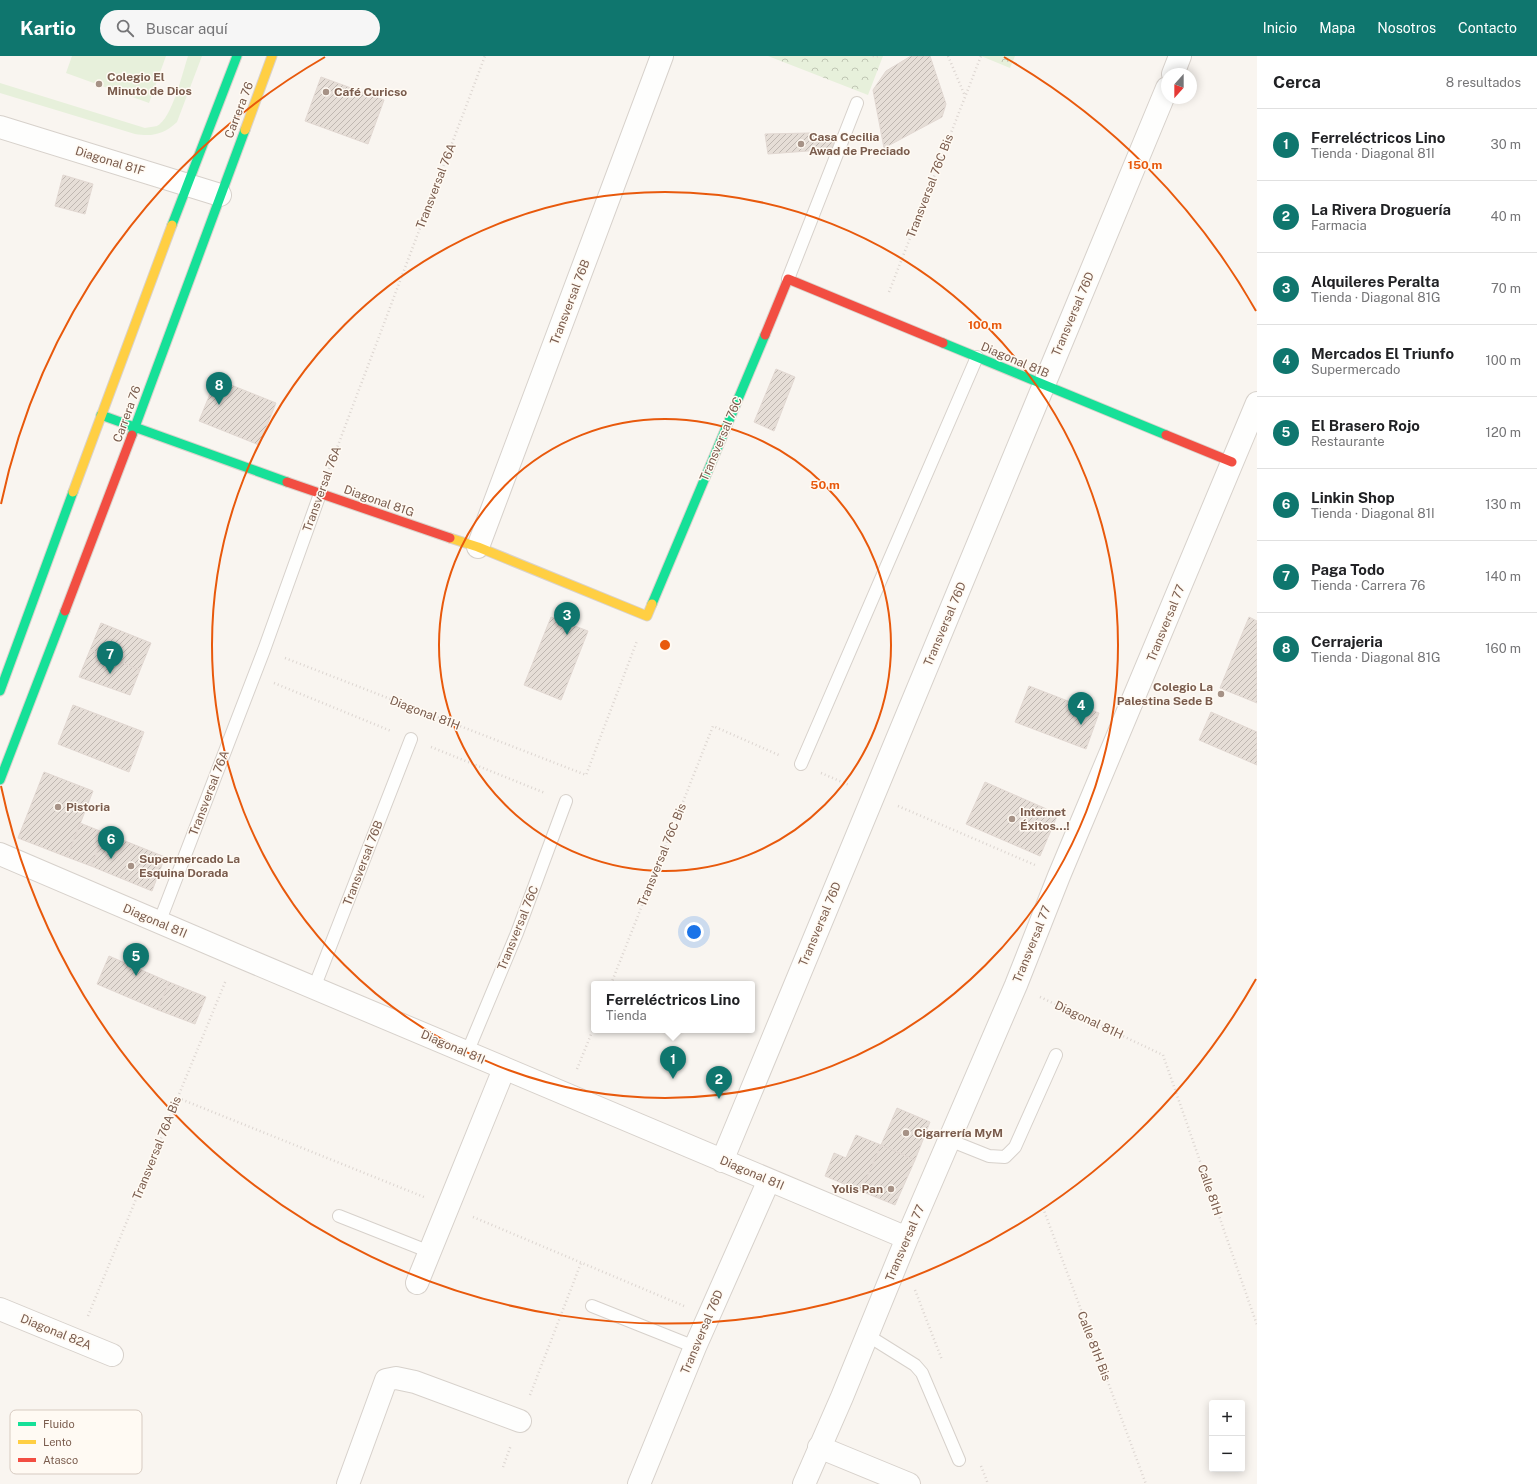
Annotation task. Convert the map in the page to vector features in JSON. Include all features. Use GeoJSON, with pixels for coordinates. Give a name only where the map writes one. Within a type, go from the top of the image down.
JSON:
{"type":"FeatureCollection","features":[{"type":"Feature","properties":{"kind":"main road","name":"Carrera 76"},"geometry":{"type":"LineString","coordinates":[[0,691],[101,415],[237,56]]}},
{"type":"Feature","properties":{"kind":"main road","name":"Carrera 76"},"geometry":{"type":"LineString","coordinates":[[0,780],[135,428],[272,56]]}},
{"type":"Feature","properties":{"kind":"main road","name":"Diagonal 81B"},"geometry":{"type":"LineString","coordinates":[[788,279],[1232,462]]}},
{"type":"Feature","properties":{"kind":"main road","name":"Transversal 76C"},"geometry":{"type":"LineString","coordinates":[[647,616],[788,279]]}},
{"type":"Feature","properties":{"kind":"main road","name":"Diagonal 81G"},"geometry":{"type":"LineString","coordinates":[[101,415],[320,494],[478,547],[647,616]]}},
{"type":"Feature","properties":{"kind":"street","name":"Transversal 76B"},"geometry":{"type":"LineString","coordinates":[[478,547],[662,56]]}},
{"type":"Feature","properties":{"kind":"street"},"geometry":{"type":"LineString","coordinates":[[1175,68],[1180,56]]}},
{"type":"Feature","properties":{"kind":"street","name":"Transversal 76D"},"geometry":{"type":"LineString","coordinates":[[722,1160],[1161,102]]}},
{"type":"Feature","properties":{"kind":"street","name":"Diagonal 81F"},"geometry":{"type":"LineString","coordinates":[[0,127],[220,195]]}},
{"type":"Feature","properties":{"kind":"street","name":"Transversal 77"},"geometry":{"type":"LineString","coordinates":[[804,1484],[842,1397],[907,1238],[1016,985],[1059,876],[1257,404]]}},
{"type":"Feature","properties":{"kind":"street","name":"Diagonal 81I"},"geometry":{"type":"LineString","coordinates":[[0,854],[159,923],[907,1238]]}},
{"type":"Feature","properties":{"kind":"street"},"geometry":{"type":"LineString","coordinates":[[417,1283],[504,1069]]}},
{"type":"Feature","properties":{"kind":"street","name":"Transversal 76D"},"geometry":{"type":"LineString","coordinates":[[639,1484],[695,1347],[769,1180]]}},
{"type":"Feature","properties":{"kind":"street","name":"Diagonal 82A"},"geometry":{"type":"LineString","coordinates":[[0,1309],[112,1355]]}},
{"type":"Feature","properties":{"kind":"street"},"geometry":{"type":"LineString","coordinates":[[348,1484],[386,1380],[396,1378],[416,1382],[520,1421]]}},
{"type":"Feature","properties":{"kind":"street"},"geometry":{"type":"LineString","coordinates":[[819,1447],[909,1484]]}},
{"type":"Feature","properties":{"kind":"lane","name":"Transversal 76C"},"geometry":{"type":"LineString","coordinates":[[788,279],[857,103]]}},
{"type":"Feature","properties":{"kind":"lane"},"geometry":{"type":"LineString","coordinates":[[801,764],[977,357]]}},
{"type":"Feature","properties":{"kind":"lane","name":"Transversal 76A"},"geometry":{"type":"LineString","coordinates":[[159,923],[264,650],[320,494]]}},
{"type":"Feature","properties":{"kind":"lane","name":"Transversal 76B"},"geometry":{"type":"LineString","coordinates":[[314,988],[411,739]]}},
{"type":"Feature","properties":{"kind":"lane","name":"Transversal 76C"},"geometry":{"type":"LineString","coordinates":[[467,1053],[517,933],[566,802]]}},
{"type":"Feature","properties":{"kind":"lane"},"geometry":{"type":"LineString","coordinates":[[949,1140],[988,1156],[1005,1156],[1015,1147],[1056,1055]]}},
{"type":"Feature","properties":{"kind":"lane"},"geometry":{"type":"LineString","coordinates":[[339,1216],[430,1252]]}},
{"type":"Feature","properties":{"kind":"lane"},"geometry":{"type":"LineString","coordinates":[[592,1306],[695,1347]]}},
{"type":"Feature","properties":{"kind":"lane"},"geometry":{"type":"LineString","coordinates":[[867,1335],[915,1365],[922,1373],[958,1460]]}},
{"type":"Feature","properties":{"kind":"path","name":"Transversal 76A"},"geometry":{"type":"LineString","coordinates":[[320,494],[485,56]]}},
{"type":"Feature","properties":{"kind":"path"},"geometry":{"type":"LineString","coordinates":[[873,56],[878,56]]}},
{"type":"Feature","properties":{"kind":"path"},"geometry":{"type":"LineString","coordinates":[[948,56],[966,96]]}},
{"type":"Feature","properties":{"kind":"path","name":"Transversal 76C Bis"},"geometry":{"type":"LineString","coordinates":[[880,317],[981,56]]}},
{"type":"Feature","properties":{"kind":"path","name":"Diagonal 81H"},"geometry":{"type":"LineString","coordinates":[[264,650],[586,775],[647,616]]}},
{"type":"Feature","properties":{"kind":"path","name":"Transversal 76C Bis"},"geometry":{"type":"LineString","coordinates":[[612,981],[713,726]]}},
{"type":"Feature","properties":{"kind":"path","name":"Transversal 76A Bis"},"geometry":{"type":"LineString","coordinates":[[78,1341],[236,955]]}},
{"type":"Feature","properties":{"kind":"path","name":"Diagonal 81H"},"geometry":{"type":"LineString","coordinates":[[1016,985],[1163,1055]]}},
{"type":"Feature","properties":{"kind":"path"},"geometry":{"type":"LineString","coordinates":[[567,1095],[592,1033]]}},
{"type":"Feature","properties":{"kind":"path","name":"Calle 81H"},"geometry":{"type":"LineString","coordinates":[[1163,1055],[1257,1325]]}},
{"type":"Feature","properties":{"kind":"path","name":"Calle 81H Bis"},"geometry":{"type":"LineString","coordinates":[[1043,1208],[1146,1484]]}},
{"type":"Feature","properties":{"kind":"path"},"geometry":{"type":"LineString","coordinates":[[503,1467],[581,1262]]}},
{"type":"Feature","properties":{"kind":"green space"},"geometry":{"type":"Polygon","coordinates":[[[72,56],[166,56],[149,103],[66,73],[72,56]]]}},
{"type":"Feature","properties":{"kind":"green space"},"geometry":{"type":"Polygon","coordinates":[[[188,56],[202,56],[177,122],[163,132],[153,135],[135,134],[0,93],[0,83],[145,128],[157,126],[162,122],[172,105],[188,56]]]}},
{"type":"Feature","properties":{"kind":"green space"},"geometry":{"type":"Polygon","coordinates":[[[768,56],[883,56],[868,95],[768,56]]]}},
{"type":"Feature","properties":{"kind":"green space"},"geometry":{"type":"Polygon","coordinates":[[[981,56],[1015,56],[1010,68],[981,56]]]}},
{"type":"Feature","properties":{"kind":"building"},"geometry":{"type":"Polygon","coordinates":[[[911,56],[930,56],[946,104],[942,117],[884,148],[873,90],[886,71],[911,56]]]}},
{"type":"Feature","properties":{"kind":"building"},"geometry":{"type":"Polygon","coordinates":[[[321,77],[384,100],[368,144],[305,121],[321,77]]]}},
{"type":"Feature","properties":{"kind":"building","name":"Casa Cecilia Awad de Preciado"},"geometry":{"type":"Polygon","coordinates":[[[810,133],[820,138],[841,135],[834,149],[768,154],[765,134],[810,133]]]}},
{"type":"Feature","properties":{"kind":"building"},"geometry":{"type":"Polygon","coordinates":[[[63,175],[93,184],[85,214],[55,206],[63,175]]]}},
{"type":"Feature","properties":{"kind":"building"},"geometry":{"type":"Polygon","coordinates":[[[776,369],[795,377],[774,431],[754,422],[776,369]]]}},
{"type":"Feature","properties":{"kind":"building"},"geometry":{"type":"Polygon","coordinates":[[[216,379],[276,403],[259,445],[199,421],[216,379]]]}},
{"type":"Feature","properties":{"kind":"building"},"geometry":{"type":"Polygon","coordinates":[[[551,617],[588,631],[561,700],[524,685],[551,617]]]}},
{"type":"Feature","properties":{"kind":"building"},"geometry":{"type":"Polygon","coordinates":[[[1249,617],[1257,621],[1257,703],[1220,688],[1249,617]]]}},
{"type":"Feature","properties":{"kind":"building"},"geometry":{"type":"Polygon","coordinates":[[[101,623],[151,643],[140,670],[90,650],[101,623]]]}},
{"type":"Feature","properties":{"kind":"building"},"geometry":{"type":"Polygon","coordinates":[[[90,650],[140,670],[130,695],[79,677],[90,650]]]}},
{"type":"Feature","properties":{"kind":"building"},"geometry":{"type":"Polygon","coordinates":[[[1029,686],[1099,713],[1086,749],[1015,722],[1029,686]]]}},
{"type":"Feature","properties":{"kind":"building"},"geometry":{"type":"Polygon","coordinates":[[[73,705],[144,732],[129,772],[58,744],[73,705]]]}},
{"type":"Feature","properties":{"kind":"building"},"geometry":{"type":"Polygon","coordinates":[[[1211,712],[1257,732],[1257,765],[1199,740],[1211,712]]]}},
{"type":"Feature","properties":{"kind":"building","name":"Pistoria"},"geometry":{"type":"Polygon","coordinates":[[[44,772],[93,791],[67,857],[18,838],[44,772]]]}},
{"type":"Feature","properties":{"kind":"building","name":"Internet Éxitos...!"},"geometry":{"type":"Polygon","coordinates":[[[985,782],[1058,814],[1040,856],[966,824],[985,782]]]}},
{"type":"Feature","properties":{"kind":"building"},"geometry":{"type":"Polygon","coordinates":[[[80,823],[105,833],[91,866],[67,857],[80,823]]]}},
{"type":"Feature","properties":{"kind":"building"},"geometry":{"type":"Polygon","coordinates":[[[105,833],[165,857],[152,891],[91,866],[105,833]]]}},
{"type":"Feature","properties":{"kind":"building"},"geometry":{"type":"Polygon","coordinates":[[[109,956],[169,982],[158,1010],[97,984],[109,956]]]}},
{"type":"Feature","properties":{"kind":"building"},"geometry":{"type":"Polygon","coordinates":[[[169,982],[206,997],[195,1024],[158,1010],[169,982]]]}},
{"type":"Feature","properties":{"kind":"building","name":"Cigarrería MyM"},"geometry":{"type":"Polygon","coordinates":[[[897,1108],[930,1122],[915,1160],[881,1145],[897,1108]]]}},
{"type":"Feature","properties":{"kind":"building"},"geometry":{"type":"Polygon","coordinates":[[[856,1135],[881,1145],[861,1191],[825,1176],[834,1153],[846,1158],[856,1135]]]}},
{"type":"Feature","properties":{"kind":"building"},"geometry":{"type":"Polygon","coordinates":[[[881,1145],[915,1160],[895,1205],[861,1191],[881,1145]]]}},
{"type":"Feature","properties":{"kind":"traffic: fast"},"geometry":{"type":"LineString","coordinates":[[172,225],[237,56]]}},
{"type":"Feature","properties":{"kind":"traffic: fast"},"geometry":{"type":"LineString","coordinates":[[132,435],[245,130]]}},
{"type":"Feature","properties":{"kind":"traffic: fast"},"geometry":{"type":"LineString","coordinates":[[652,604],[765,335]]}},
{"type":"Feature","properties":{"kind":"traffic: fast"},"geometry":{"type":"LineString","coordinates":[[943,343],[1166,435]]}},
{"type":"Feature","properties":{"kind":"traffic: fast"},"geometry":{"type":"LineString","coordinates":[[101,415],[287,482]]}},
{"type":"Feature","properties":{"kind":"traffic: fast"},"geometry":{"type":"LineString","coordinates":[[0,691],[73,492]]}},
{"type":"Feature","properties":{"kind":"traffic: fast"},"geometry":{"type":"LineString","coordinates":[[0,780],[65,611]]}},
{"type":"Feature","properties":{"kind":"traffic: slow"},"geometry":{"type":"LineString","coordinates":[[245,130],[272,56]]}},
{"type":"Feature","properties":{"kind":"traffic: slow"},"geometry":{"type":"LineString","coordinates":[[73,492],[172,225]]}},
{"type":"Feature","properties":{"kind":"traffic: slow"},"geometry":{"type":"LineString","coordinates":[[450,538],[478,547],[647,616],[652,604]]}},
{"type":"Feature","properties":{"kind":"traffic: jam"},"geometry":{"type":"LineString","coordinates":[[765,335],[788,279],[943,343]]}},
{"type":"Feature","properties":{"kind":"traffic: jam"},"geometry":{"type":"LineString","coordinates":[[65,611],[132,435]]}},
{"type":"Feature","properties":{"kind":"traffic: jam"},"geometry":{"type":"LineString","coordinates":[[1166,435],[1232,462]]}},
{"type":"Feature","properties":{"kind":"traffic: jam"},"geometry":{"type":"LineString","coordinates":[[287,482],[450,538]]}},
{"type":"Feature","properties":{"kind":"place","name":"Colegio El Minuto de Dios"},"geometry":{"type":"Point","coordinates":[99,84]}},
{"type":"Feature","properties":{"kind":"place","name":"Café Curicso"},"geometry":{"type":"Point","coordinates":[326,92]}},
{"type":"Feature","properties":{"kind":"place","name":"Casa Cecilia Awad de Preciado"},"geometry":{"type":"Point","coordinates":[801,144]}},
{"type":"Feature","properties":{"kind":"place","name":"Cerrajeria"},"geometry":{"type":"Point","coordinates":[219,405]}},
{"type":"Feature","properties":{"kind":"place","name":"Alquileres Peralta"},"geometry":{"type":"Point","coordinates":[567,635]}},
{"type":"Feature","properties":{"kind":"place","name":"Paga Todo"},"geometry":{"type":"Point","coordinates":[110,674]}},
{"type":"Feature","properties":{"kind":"place","name":"Colegio La Palestina Sede B"},"geometry":{"type":"Point","coordinates":[1221,694]}},
{"type":"Feature","properties":{"kind":"place","name":"Mercados El Triunfo"},"geometry":{"type":"Point","coordinates":[1081,725]}},
{"type":"Feature","properties":{"kind":"place","name":"Pistoria"},"geometry":{"type":"Point","coordinates":[58,807]}},
{"type":"Feature","properties":{"kind":"place","name":"Internet Éxitos...!"},"geometry":{"type":"Point","coordinates":[1012,819]}},
{"type":"Feature","properties":{"kind":"place","name":"Linkin Shop"},"geometry":{"type":"Point","coordinates":[111,859]}},
{"type":"Feature","properties":{"kind":"place","name":"Supermercado La Esquina Dorada"},"geometry":{"type":"Point","coordinates":[131,866]}},
{"type":"Feature","properties":{"kind":"place","name":"El Brasero Rojo"},"geometry":{"type":"Point","coordinates":[136,976]}},
{"type":"Feature","properties":{"kind":"place","name":"Ferreléctricos Lino"},"geometry":{"type":"Point","coordinates":[673,1079]}},
{"type":"Feature","properties":{"kind":"place","name":"La Rivera Droguería"},"geometry":{"type":"Point","coordinates":[719,1099]}},
{"type":"Feature","properties":{"kind":"place","name":"Cigarrería MyM"},"geometry":{"type":"Point","coordinates":[906,1133]}},
{"type":"Feature","properties":{"kind":"place","name":"Yolis Pan"},"geometry":{"type":"Point","coordinates":[891,1189]}}]}
